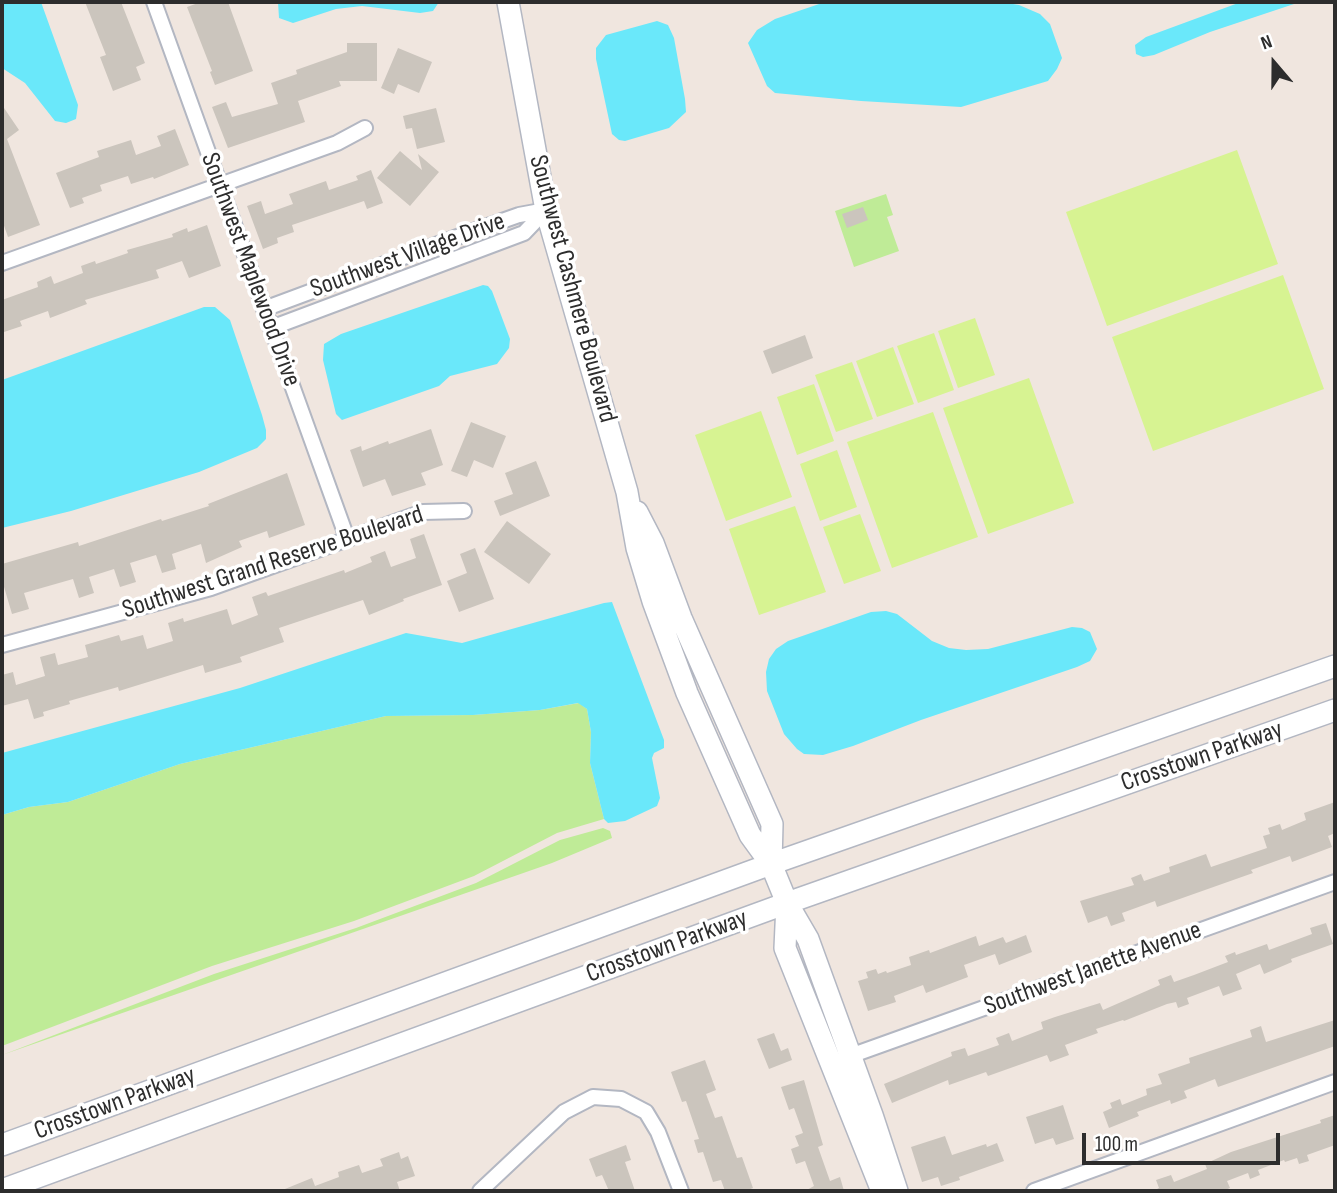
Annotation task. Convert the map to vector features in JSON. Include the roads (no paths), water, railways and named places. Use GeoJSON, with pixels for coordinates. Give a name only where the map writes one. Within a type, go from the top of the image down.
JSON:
{"type":"FeatureCollection","features":[{"type":"Feature","properties":{"kind":"main road","name":"Southwest Cashmere Boulevard"},"geometry":{"type":"LineString","coordinates":[[508,2],[546,210],[627,492],[653,543],[681,618],[772,824],[771,864],[786,903],[808,939],[897,1191]]}},
{"type":"Feature","properties":{"kind":"main road","name":"Crosstown Parkway"},"geometry":{"type":"LineString","coordinates":[[2,1145],[771,864],[1335,666]]}},
{"type":"Feature","properties":{"kind":"main road","name":"Crosstown Parkway"},"geometry":{"type":"LineString","coordinates":[[2,1190],[786,903],[1335,710]]}},
{"type":"Feature","properties":{"kind":"main road","name":"Southwest Cashmere Boulevard"},"geometry":{"type":"LineString","coordinates":[[786,903],[785,948],[882,1191]]}},
{"type":"Feature","properties":{"kind":"street","name":"Southwest Maplewood Drive"},"geometry":{"type":"LineString","coordinates":[[154,2],[347,538]]}},
{"type":"Feature","properties":{"kind":"street"},"geometry":{"type":"LineString","coordinates":[[2,263],[337,143],[365,128]]}},
{"type":"Feature","properties":{"kind":"street","name":"Southwest Village Drive"},"geometry":{"type":"LineString","coordinates":[[264,309],[481,228],[519,215],[546,210]]}},
{"type":"Feature","properties":{"kind":"street","name":"Southwest Village Drive"},"geometry":{"type":"LineString","coordinates":[[271,328],[524,233],[546,210]]}},
{"type":"Feature","properties":{"kind":"street","name":"Southwest Grand Reserve Boulevard"},"geometry":{"type":"LineString","coordinates":[[2,645],[211,588],[423,512],[464,511]]}},
{"type":"Feature","properties":{"kind":"street","name":"Southwest Janette Avenue"},"geometry":{"type":"LineString","coordinates":[[850,1056],[1335,882]]}},
{"type":"Feature","properties":{"kind":"street"},"geometry":{"type":"LineString","coordinates":[[1034,1191],[1335,1082]]}},
{"type":"Feature","properties":{"kind":"street"},"geometry":{"type":"LineString","coordinates":[[480,1191],[564,1112],[593,1097],[621,1099],[646,1112],[658,1132],[681,1191]]}},
{"type":"Feature","properties":{"kind":"water"},"geometry":{"type":"Polygon","coordinates":[[[2,2],[41,2],[78,105],[76,119],[66,123],[55,121],[25,83],[2,68],[2,2]]]}},
{"type":"Feature","properties":{"kind":"water"},"geometry":{"type":"Polygon","coordinates":[[[278,2],[439,2],[433,11],[420,13],[362,6],[336,9],[293,23],[279,18],[278,2]]]}},
{"type":"Feature","properties":{"kind":"water"},"geometry":{"type":"Polygon","coordinates":[[[825,2],[1001,2],[1019,5],[1040,14],[1050,24],[1062,58],[1048,81],[961,107],[775,93],[767,86],[748,43],[757,30],[775,19],[825,2]]]}},
{"type":"Feature","properties":{"kind":"water"},"geometry":{"type":"Polygon","coordinates":[[[1241,2],[1300,2],[1210,32],[1154,55],[1143,57],[1136,54],[1135,45],[1146,37],[1241,2]]]}},
{"type":"Feature","properties":{"kind":"water"},"geometry":{"type":"Polygon","coordinates":[[[657,21],[668,25],[674,38],[686,112],[669,128],[625,141],[619,140],[612,134],[596,48],[606,35],[657,21]]]}},
{"type":"Feature","properties":{"kind":"water"},"geometry":{"type":"Polygon","coordinates":[[[483,285],[492,291],[510,339],[509,348],[497,364],[450,376],[439,386],[342,420],[336,414],[323,360],[324,344],[341,334],[483,285]]]}},
{"type":"Feature","properties":{"kind":"water"},"geometry":{"type":"Polygon","coordinates":[[[204,307],[215,307],[230,320],[262,415],[266,439],[257,448],[199,472],[71,511],[2,528],[2,380],[204,307]]]}},
{"type":"Feature","properties":{"kind":"water"},"geometry":{"type":"Polygon","coordinates":[[[612,602],[664,740],[664,748],[654,753],[652,758],[660,798],[657,806],[625,821],[608,823],[604,819],[590,763],[591,732],[587,709],[578,703],[540,710],[473,715],[386,716],[180,764],[68,802],[29,807],[2,815],[2,753],[240,688],[406,633],[462,643],[612,602]]]}},
{"type":"Feature","properties":{"kind":"water"},"geometry":{"type":"Polygon","coordinates":[[[886,611],[897,614],[932,641],[949,648],[988,649],[1072,627],[1090,632],[1097,649],[1090,661],[1077,667],[853,746],[823,755],[804,754],[784,734],[767,691],[766,672],[769,659],[776,649],[788,641],[871,612],[886,611]]]}}]}
